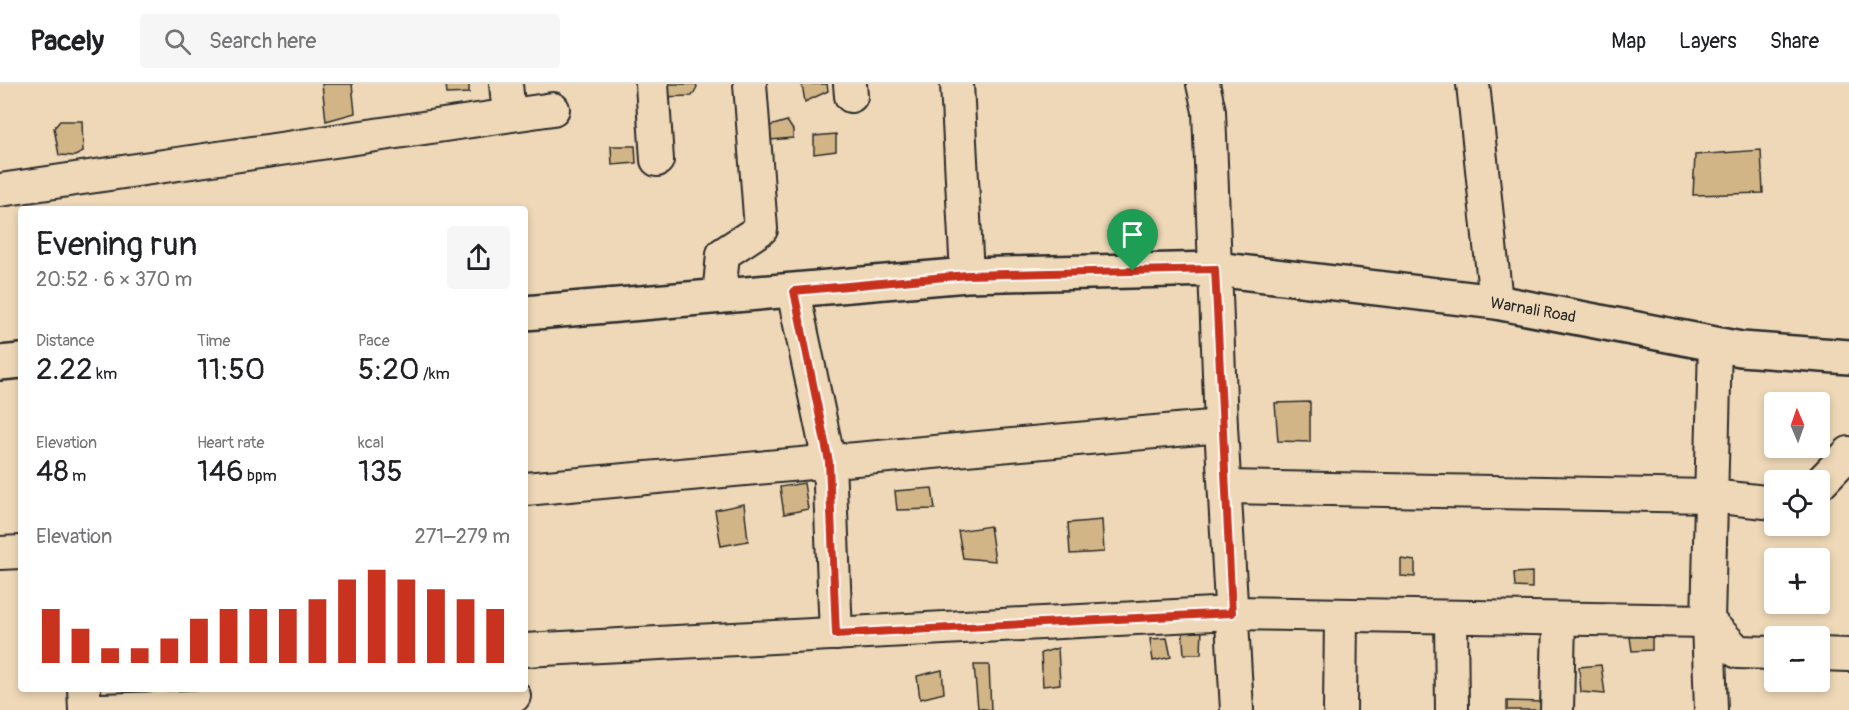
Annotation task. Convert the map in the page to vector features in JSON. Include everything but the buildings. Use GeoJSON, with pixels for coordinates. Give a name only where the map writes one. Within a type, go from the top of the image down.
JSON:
{"type":"FeatureCollection","features":[{"type":"Feature","properties":{"kind":"main road","name":"Warnali Road"},"geometry":{"type":"LineString","coordinates":[[528,313],[967,275],[1215,269],[1496,302],[1741,349],[1849,357]]}},
{"type":"Feature","properties":{"kind":"main road"},"geometry":{"type":"LineString","coordinates":[[0,363],[18,361]]}},
{"type":"Feature","properties":{"kind":"street"},"geometry":{"type":"LineString","coordinates":[[506,84],[510,115]]}},
{"type":"Feature","properties":{"kind":"street"},"geometry":{"type":"LineString","coordinates":[[652,84],[657,160]]}},
{"type":"Feature","properties":{"kind":"street"},"geometry":{"type":"LineString","coordinates":[[719,297],[723,254],[761,229],[750,84]]}},
{"type":"Feature","properties":{"kind":"street"},"geometry":{"type":"LineString","coordinates":[[957,84],[967,275]]}},
{"type":"Feature","properties":{"kind":"street"},"geometry":{"type":"LineString","coordinates":[[1203,84],[1209,111],[1221,426],[1237,710]]}},
{"type":"Feature","properties":{"kind":"street"},"geometry":{"type":"LineString","coordinates":[[1473,84],[1496,302]]}},
{"type":"Feature","properties":{"kind":"street"},"geometry":{"type":"LineString","coordinates":[[0,190],[553,109]]}},
{"type":"Feature","properties":{"kind":"street"},"geometry":{"type":"LineString","coordinates":[[794,291],[829,462],[836,634]]}},
{"type":"Feature","properties":{"kind":"street"},"geometry":{"type":"LineString","coordinates":[[1711,710],[1708,621],[1715,344]]}},
{"type":"Feature","properties":{"kind":"street"},"geometry":{"type":"LineString","coordinates":[[528,489],[1221,426]]}},
{"type":"Feature","properties":{"kind":"street"},"geometry":{"type":"LineString","coordinates":[[1830,473],[1849,453]]}},
{"type":"Feature","properties":{"kind":"street"},"geometry":{"type":"LineString","coordinates":[[1225,487],[1711,496],[1764,502]]}},
{"type":"Feature","properties":{"kind":"street"},"geometry":{"type":"LineString","coordinates":[[0,553],[18,552]]}},
{"type":"Feature","properties":{"kind":"street"},"geometry":{"type":"LineString","coordinates":[[528,650],[1232,613],[1708,621],[1738,652],[1764,653]]}},
{"type":"Feature","properties":{"kind":"street"},"geometry":{"type":"LineString","coordinates":[[1340,710],[1341,615]]}},
{"type":"Feature","properties":{"kind":"street"},"geometry":{"type":"LineString","coordinates":[[1451,617],[1452,710]]}},
{"type":"Feature","properties":{"kind":"street"},"geometry":{"type":"LineString","coordinates":[[1557,710],[1559,619]]}},
{"type":"Feature","properties":{"kind":"street"},"geometry":{"type":"LineString","coordinates":[[1830,654],[1849,654]]}},
{"type":"Feature","properties":{"kind":"street"},"geometry":{"type":"LineString","coordinates":[[84,692],[84,710]]}},
{"type":"Feature","properties":{"kind":"street"},"geometry":{"type":"LineString","coordinates":[[101,710],[514,698]]}},
{"type":"Feature","properties":{"kind":"route"},"geometry":{"type":"LineString","coordinates":[[1215,269],[1232,613],[836,634],[829,462],[794,291],[967,275],[1133,271],[1215,269]]}}]}
